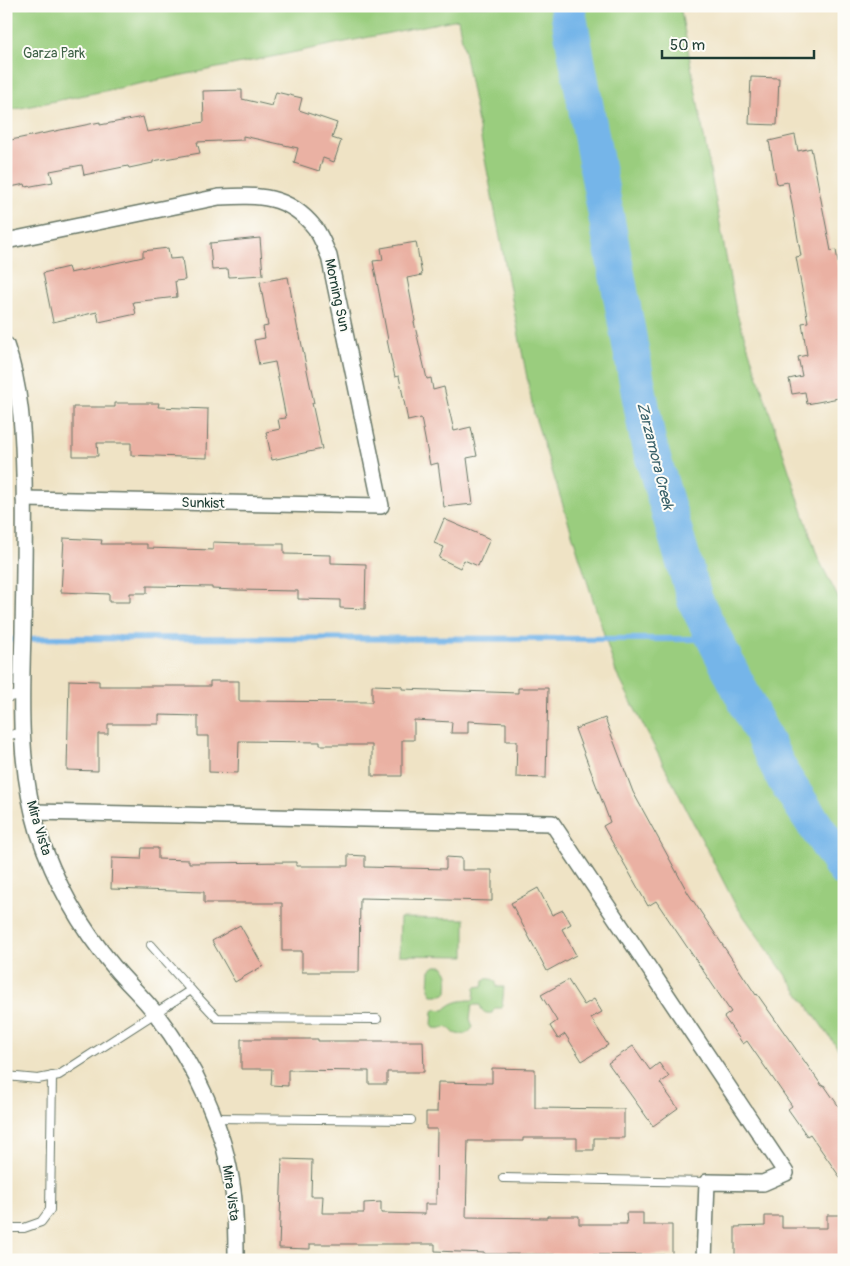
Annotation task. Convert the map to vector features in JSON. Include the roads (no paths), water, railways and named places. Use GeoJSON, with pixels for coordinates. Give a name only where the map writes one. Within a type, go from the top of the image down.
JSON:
{"type":"FeatureCollection","features":[{"type":"Feature","properties":{"kind":"street","name":"Morning Sun"},"geometry":{"type":"LineString","coordinates":[[6,241],[219,197],[251,196],[276,200],[299,211],[316,229],[330,256],[381,506]]}},
{"type":"Feature","properties":{"kind":"street","name":"Mira Vista"},"geometry":{"type":"LineString","coordinates":[[6,345],[11,358],[19,396],[22,430],[24,499],[23,754],[38,830],[51,867],[68,902],[89,935],[113,966],[155,1013],[178,1044],[197,1078],[214,1118],[225,1151],[233,1189],[236,1260]]}},
{"type":"Feature","properties":{"kind":"street","name":"Sunkist"},"geometry":{"type":"LineString","coordinates":[[24,499],[381,506]]}},
{"type":"Feature","properties":{"kind":"street"},"geometry":{"type":"LineString","coordinates":[[34,812],[552,823],[786,1173],[763,1184],[707,1182],[704,1260]]}},
{"type":"Feature","properties":{"kind":"lane"},"geometry":{"type":"LineString","coordinates":[[6,698],[22,694]]}},
{"type":"Feature","properties":{"kind":"lane"},"geometry":{"type":"LineString","coordinates":[[6,736],[23,732]]}},
{"type":"Feature","properties":{"kind":"lane"},"geometry":{"type":"LineString","coordinates":[[152,944],[217,1018],[377,1020]]}},
{"type":"Feature","properties":{"kind":"lane"},"geometry":{"type":"LineString","coordinates":[[6,1076],[38,1079],[59,1075],[191,990]]}},
{"type":"Feature","properties":{"kind":"lane"},"geometry":{"type":"LineString","coordinates":[[6,1228],[24,1228],[41,1222],[50,1210],[52,1076]]}},
{"type":"Feature","properties":{"kind":"lane"},"geometry":{"type":"LineString","coordinates":[[214,1118],[412,1120]]}},
{"type":"Feature","properties":{"kind":"lane"},"geometry":{"type":"LineString","coordinates":[[503,1178],[707,1182]]}},
{"type":"Feature","properties":{"kind":"waterway","name":"Zarzamora Creek"},"geometry":{"type":"LineString","coordinates":[[567,6],[648,441],[695,600],[784,778],[844,869]]}},
{"type":"Feature","properties":{"kind":"waterway"},"geometry":{"type":"LineString","coordinates":[[6,640],[53,638],[714,639]]}},
{"type":"Feature","properties":{"kind":"park label","name":"Garza Park"},"geometry":{"type":"Point","coordinates":[54,53]}}]}
